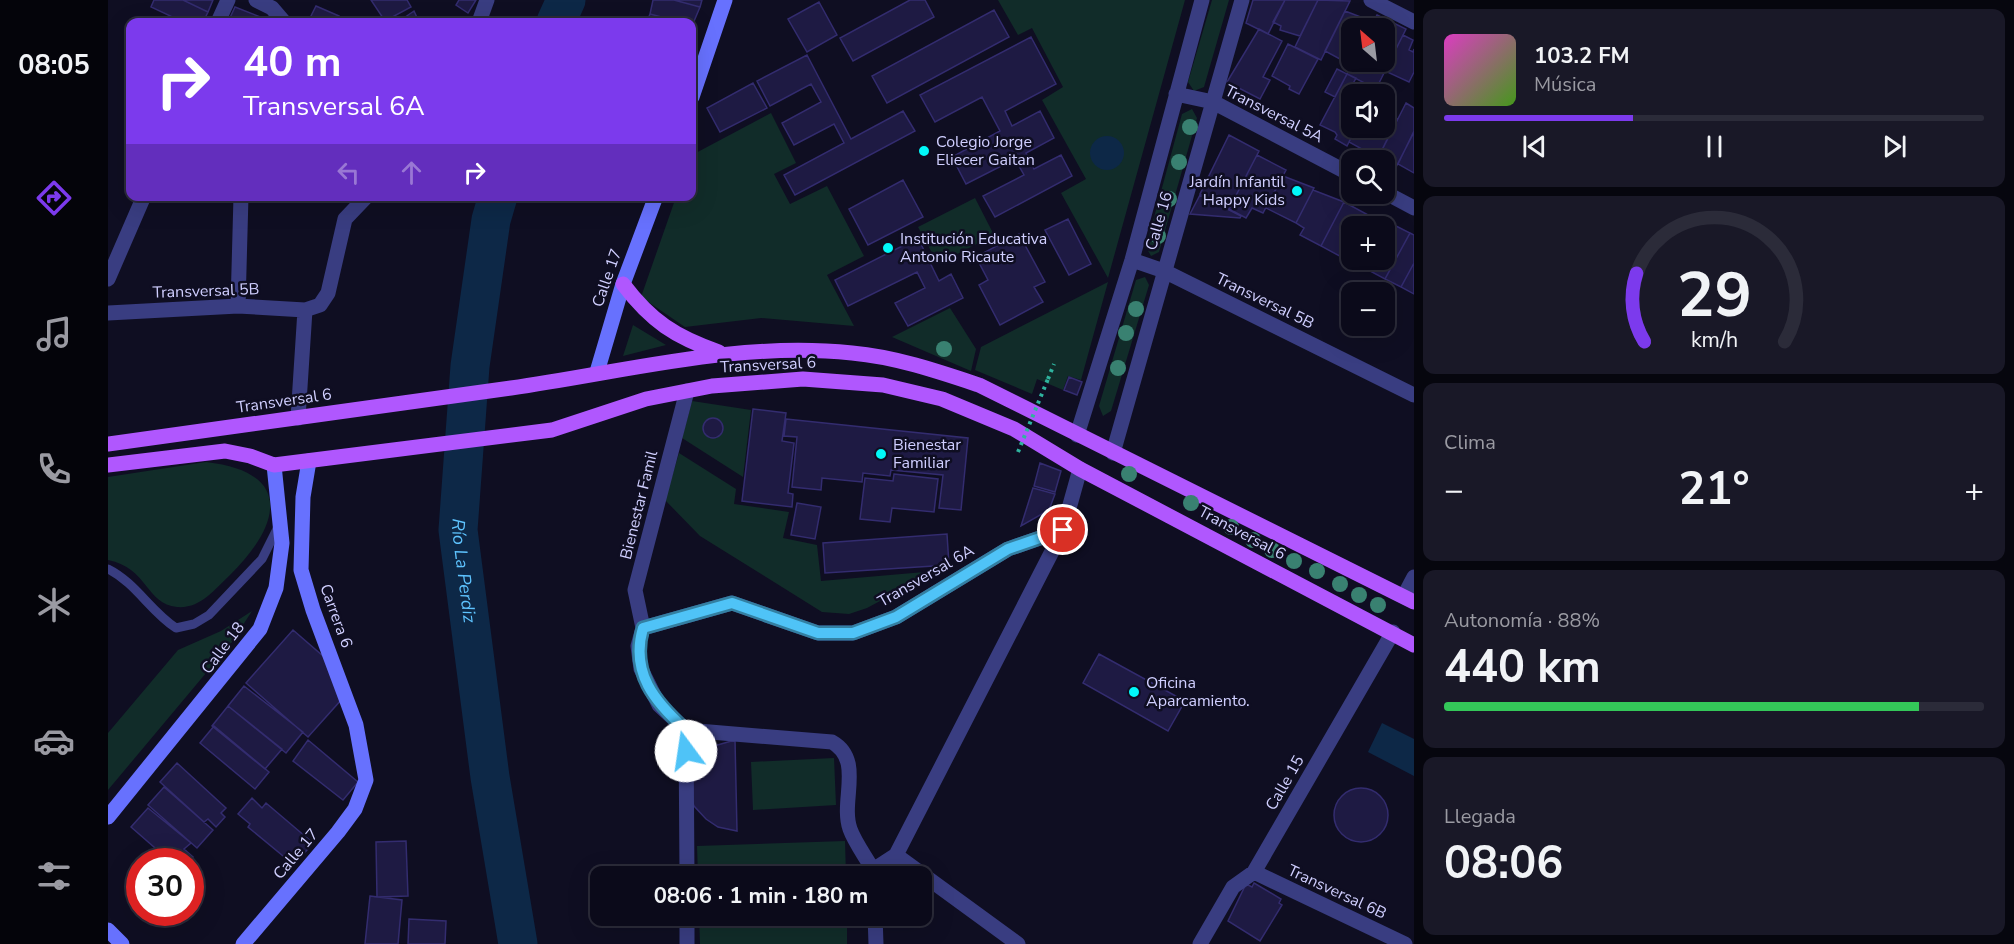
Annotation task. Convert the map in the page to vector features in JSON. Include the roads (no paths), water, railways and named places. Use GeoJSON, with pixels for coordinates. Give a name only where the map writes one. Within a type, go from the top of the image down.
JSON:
{"type":"FeatureCollection","features":[{"type":"Feature","properties":{"kind":"main road"},"geometry":{"type":"LineString","coordinates":[[696,86],[725,0]]}},
{"type":"Feature","properties":{"kind":"main road","name":"Calle 17"},"geometry":{"type":"LineString","coordinates":[[597,372],[623,284],[654,201]]}},
{"type":"Feature","properties":{"kind":"main road"},"geometry":{"type":"LineString","coordinates":[[623,284],[642,309],[665,328],[692,343],[721,353]]}},
{"type":"Feature","properties":{"kind":"main road","name":"Transversal 6"},"geometry":{"type":"LineString","coordinates":[[108,444],[544,383],[597,372],[721,353],[769,349],[851,353],[905,362],[979,384],[1409,599]]}},
{"type":"Feature","properties":{"kind":"main road","name":"Transversal 6"},"geometry":{"type":"LineString","coordinates":[[108,465],[225,451],[250,456],[273,465],[552,430],[600,412],[687,391],[742,382],[803,379],[883,385],[942,399],[986,415],[1014,429],[1080,469],[1414,645]]}},
{"type":"Feature","properties":{"kind":"main road","name":"Carrera 6"},"geometry":{"type":"LineString","coordinates":[[309,460],[303,497],[301,570],[313,610],[356,725],[366,780]]}},
{"type":"Feature","properties":{"kind":"main road","name":"Calle 18"},"geometry":{"type":"LineString","coordinates":[[108,818],[260,629],[276,588],[282,543],[273,465]]}},
{"type":"Feature","properties":{"kind":"main road","name":"Calle 17"},"geometry":{"type":"LineString","coordinates":[[243,944],[338,832],[355,808],[366,780]]}},
{"type":"Feature","properties":{"kind":"main road"},"geometry":{"type":"LineString","coordinates":[[108,930],[122,944]]}},
{"type":"Feature","properties":{"kind":"street"},"geometry":{"type":"LineString","coordinates":[[220,18],[228,0]]}},
{"type":"Feature","properties":{"kind":"street"},"geometry":{"type":"LineString","coordinates":[[256,0],[274,4],[282,18]]}},
{"type":"Feature","properties":{"kind":"street"},"geometry":{"type":"LineString","coordinates":[[480,18],[487,0]]}},
{"type":"Feature","properties":{"kind":"street","name":"Calle 16"},"geometry":{"type":"LineString","coordinates":[[1077,435],[1132,260],[1202,0]]}},
{"type":"Feature","properties":{"kind":"street","name":"Calle 16"},"geometry":{"type":"LineString","coordinates":[[1113,453],[1242,0]]}},
{"type":"Feature","properties":{"kind":"street"},"geometry":{"type":"LineString","coordinates":[[1371,0],[1414,22]]}},
{"type":"Feature","properties":{"kind":"street","name":"Transversal 5A"},"geometry":{"type":"LineString","coordinates":[[1176,94],[1213,102],[1341,169]]}},
{"type":"Feature","properties":{"kind":"street"},"geometry":{"type":"LineString","coordinates":[[1395,198],[1414,208]]}},
{"type":"Feature","properties":{"kind":"street"},"geometry":{"type":"LineString","coordinates":[[108,279],[142,201]]}},
{"type":"Feature","properties":{"kind":"street"},"geometry":{"type":"LineString","coordinates":[[238,306],[241,201]]}},
{"type":"Feature","properties":{"kind":"street"},"geometry":{"type":"LineString","coordinates":[[298,418],[305,310],[320,305],[328,293],[345,219],[362,201]]}},
{"type":"Feature","properties":{"kind":"street","name":"Transversal 5B"},"geometry":{"type":"LineString","coordinates":[[1132,260],[1164,271],[1414,395]]}},
{"type":"Feature","properties":{"kind":"street","name":"Transversal 5B"},"geometry":{"type":"LineString","coordinates":[[108,313],[238,306],[305,310]]}},
{"type":"Feature","properties":{"kind":"street","name":"Bienestar Famil"},"geometry":{"type":"LineString","coordinates":[[643,628],[635,590],[687,391]]}},
{"type":"Feature","properties":{"kind":"street"},"geometry":{"type":"LineString","coordinates":[[882,866],[896,855],[1063,530],[1080,469]]}},
{"type":"Feature","properties":{"kind":"street","name":"Transversal 6A"},"geometry":{"type":"LineString","coordinates":[[643,628],[732,603],[818,633],[853,633],[896,617],[1008,549],[1063,530]]}},
{"type":"Feature","properties":{"kind":"street"},"geometry":{"type":"LineString","coordinates":[[1409,599],[1414,577]]}},
{"type":"Feature","properties":{"kind":"street"},"geometry":{"type":"LineString","coordinates":[[643,628],[638,646],[641,669],[658,705],[686,730],[832,742],[842,747],[849,763],[849,828],[869,866]]}},
{"type":"Feature","properties":{"kind":"street","name":"Calle 15"},"geometry":{"type":"LineString","coordinates":[[1200,944],[1233,887],[1254,872],[1393,632]]}},
{"type":"Feature","properties":{"kind":"street"},"geometry":{"type":"LineString","coordinates":[[686,730],[687,866]]}},
{"type":"Feature","properties":{"kind":"street"},"geometry":{"type":"LineString","coordinates":[[896,855],[1018,944]]}},
{"type":"Feature","properties":{"kind":"street","name":"Transversal 6B"},"geometry":{"type":"LineString","coordinates":[[1254,872],[1406,944]]}},
{"type":"Feature","properties":{"kind":"street"},"geometry":{"type":"LineString","coordinates":[[687,926],[687,944]]}},
{"type":"Feature","properties":{"kind":"street"},"geometry":{"type":"LineString","coordinates":[[875,926],[876,944]]}},
{"type":"Feature","properties":{"kind":"lane"},"geometry":{"type":"LineString","coordinates":[[108,569],[124,577],[159,617],[176,628],[194,624],[209,615],[262,559],[281,520]]}},
{"type":"Feature","properties":{"kind":"water"},"geometry":{"type":"Polygon","coordinates":[[[1107,136],[1119,141],[1124,153],[1119,165],[1107,170],[1095,165],[1090,153],[1095,141],[1107,136]]]}},
{"type":"Feature","properties":{"kind":"water"},"geometry":{"type":"Polygon","coordinates":[[[1382,723],[1414,739],[1414,776],[1368,752],[1382,723]]]}},
{"type":"Feature","properties":{"kind":"waterway","name":"Río La Perdiz"},"geometry":{"type":"LineString","coordinates":[[558,18],[566,0]]}},
{"type":"Feature","properties":{"kind":"waterway","name":"Río La Perdiz"},"geometry":{"type":"LineString","coordinates":[[497,201],[491,220],[470,366],[458,530],[490,777],[518,944]]}},
{"type":"Feature","properties":{"kind":"place","name":"Colegio Jorge Eliecer Gaitan"},"geometry":{"type":"Point","coordinates":[924,151]}},
{"type":"Feature","properties":{"kind":"place","name":"Jardín Infantil Happy Kids"},"geometry":{"type":"Point","coordinates":[1297,191]}},
{"type":"Feature","properties":{"kind":"place","name":"Institución Educativa Antonio Ricaute"},"geometry":{"type":"Point","coordinates":[888,248]}},
{"type":"Feature","properties":{"kind":"place","name":"Bienestar Familiar"},"geometry":{"type":"Point","coordinates":[881,454]}},
{"type":"Feature","properties":{"kind":"place","name":"Oficina Aparcamiento."},"geometry":{"type":"Point","coordinates":[1134,692]}}]}
